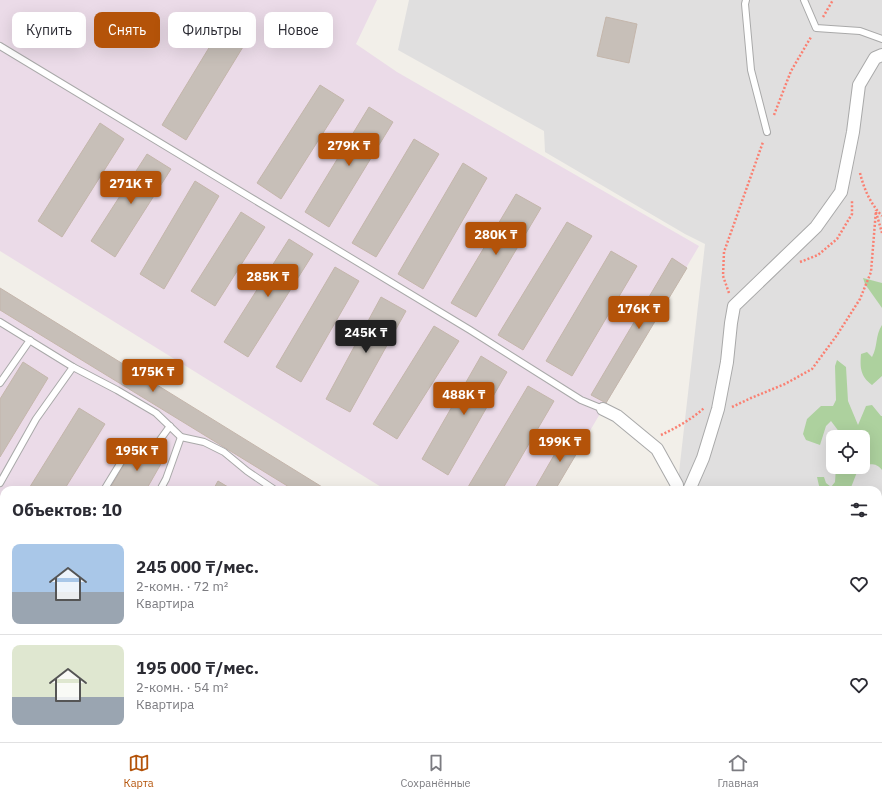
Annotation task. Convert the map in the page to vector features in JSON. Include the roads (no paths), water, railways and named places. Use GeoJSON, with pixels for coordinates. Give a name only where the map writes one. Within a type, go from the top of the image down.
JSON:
{"type":"FeatureCollection","features":[{"type":"Feature","properties":{"kind":"street"},"geometry":{"type":"LineString","coordinates":[[692,486],[703,458],[718,409],[727,362],[734,306],[816,227],[842,192],[853,132],[859,85],[875,58],[882,55]]}},
{"type":"Feature","properties":{"kind":"street"},"geometry":{"type":"LineString","coordinates":[[603,409],[617,416],[657,449],[677,486]]}},
{"type":"Feature","properties":{"kind":"lane"},"geometry":{"type":"LineString","coordinates":[[746,0],[745,4],[751,70],[767,132]]}},
{"type":"Feature","properties":{"kind":"lane"},"geometry":{"type":"LineString","coordinates":[[804,0],[816,28],[860,31],[882,39]]}},
{"type":"Feature","properties":{"kind":"lane"},"geometry":{"type":"LineString","coordinates":[[0,46],[470,330],[581,400],[603,409]]}},
{"type":"Feature","properties":{"kind":"lane"},"geometry":{"type":"LineString","coordinates":[[0,322],[73,367],[117,390],[156,413],[181,437],[204,442],[224,452],[269,486]]}},
{"type":"Feature","properties":{"kind":"lane"},"geometry":{"type":"LineString","coordinates":[[0,383],[30,340]]}},
{"type":"Feature","properties":{"kind":"lane"},"geometry":{"type":"LineString","coordinates":[[0,483],[36,419],[73,367]]}},
{"type":"Feature","properties":{"kind":"lane"},"geometry":{"type":"LineString","coordinates":[[106,486],[132,444],[157,444],[170,426]]}},
{"type":"Feature","properties":{"kind":"lane"},"geometry":{"type":"LineString","coordinates":[[162,486],[181,437]]}}]}
